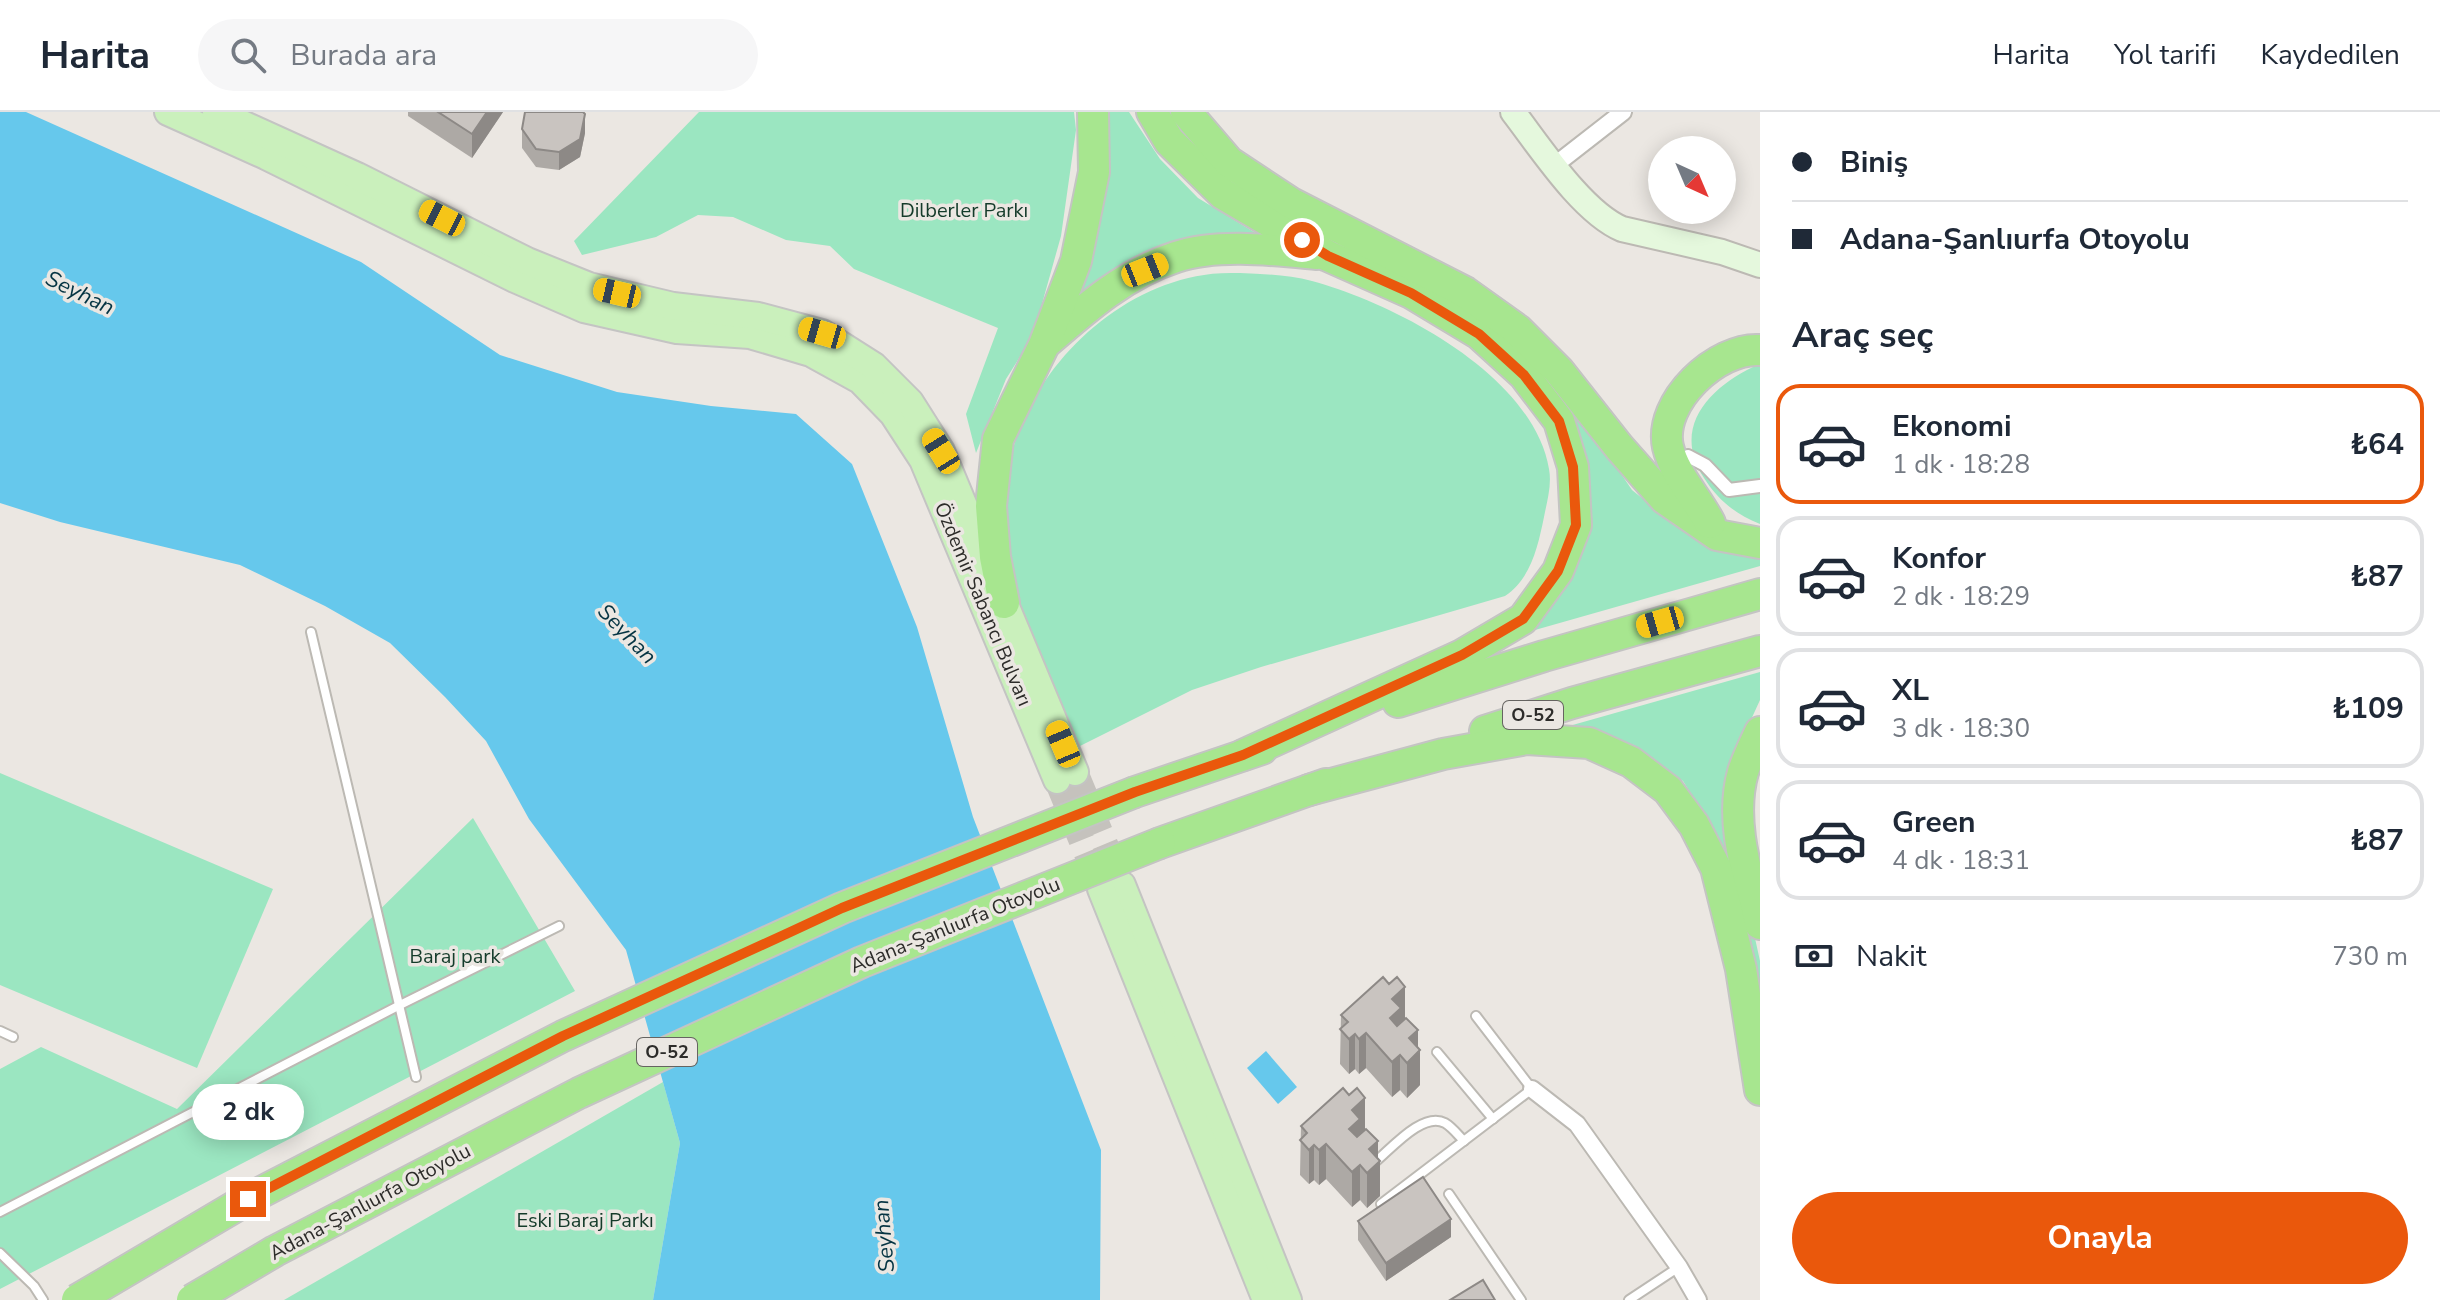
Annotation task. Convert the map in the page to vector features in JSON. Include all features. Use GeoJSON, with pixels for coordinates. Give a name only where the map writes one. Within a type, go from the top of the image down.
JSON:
{"type":"FeatureCollection","features":[{"type":"Feature","properties":{"kind":"highway"},"geometry":{"type":"LineString","coordinates":[[1004,603],[995,557],[991,506],[998,439],[1044,345],[1076,261],[1094,172],[1093,112]]}},
{"type":"Feature","properties":{"kind":"highway"},"geometry":{"type":"LineString","coordinates":[[1152,112],[1169,141],[1223,194],[1328,256],[1411,293],[1479,334],[1524,375],[1559,421],[1573,467],[1576,525],[1558,571],[1523,619],[1462,655],[1243,755]]}},
{"type":"Feature","properties":{"kind":"highway"},"geometry":{"type":"LineString","coordinates":[[1186,112],[1229,162],[1291,203],[1465,292],[1518,330],[1559,371],[1665,499],[1717,535],[1760,543]]}},
{"type":"Feature","properties":{"kind":"highway"},"geometry":{"type":"LineString","coordinates":[[1044,345],[1094,301],[1145,270],[1179,256],[1228,249],[1277,250],[1328,256]]}},
{"type":"Feature","properties":{"kind":"highway"},"geometry":{"type":"LineString","coordinates":[[1717,535],[1675,470],[1667,442],[1672,406],[1703,371],[1745,349],[1760,350]]}},
{"type":"Feature","properties":{"kind":"highway"},"geometry":{"type":"LineString","coordinates":[[77,1300],[248,1199],[563,1036],[842,908],[1135,792],[1243,755],[1544,656],[1760,594]]}},
{"type":"Feature","properties":{"kind":"highway","name":"Adana-Şanlıurfa Otoyolu"},"geometry":{"type":"LineString","coordinates":[[192,1300],[275,1251],[579,1093],[862,962],[1160,843],[1309,790],[1572,703],[1760,651]]}},
{"type":"Feature","properties":{"kind":"highway"},"geometry":{"type":"LineString","coordinates":[[1760,732],[1743,773],[1737,815],[1760,924]]}},
{"type":"Feature","properties":{"kind":"highway"},"geometry":{"type":"LineString","coordinates":[[1309,790],[1443,754],[1527,739],[1589,743],[1631,762],[1668,790],[1694,825],[1716,868],[1741,969],[1760,1090]]}},
{"type":"Feature","properties":{"kind":"main road","name":"Özdemir Sabancı Bulvarı"},"geometry":{"type":"LineString","coordinates":[[168,112],[266,156],[515,279],[584,309],[677,330],[750,335],[811,353],[860,380],[893,414],[923,460],[1066,776],[1004,603],[941,451],[910,402],[874,366],[822,333],[758,316],[673,306],[589,286],[527,261],[357,176],[216,112]]}},
{"type":"Feature","properties":{"kind":"main road"},"geometry":{"type":"LineString","coordinates":[[1513,112],[1583,199],[1609,224],[1722,252],[1760,265]]}},
{"type":"Feature","properties":{"kind":"main road"},"geometry":{"type":"LineString","coordinates":[[1266,1300],[1112,887],[1288,1300]]}},
{"type":"Feature","properties":{"kind":"street"},"geometry":{"type":"LineString","coordinates":[[1555,165],[1623,112]]}},
{"type":"Feature","properties":{"kind":"street"},"geometry":{"type":"LineString","coordinates":[[1688,456],[1705,465],[1729,490],[1760,486]]}},
{"type":"Feature","properties":{"kind":"street"},"geometry":{"type":"LineString","coordinates":[[1532,1089],[1577,1124],[1679,1267],[1698,1300]]}},
{"type":"Feature","properties":{"kind":"lane"},"geometry":{"type":"LineString","coordinates":[[311,632],[416,1077]]}},
{"type":"Feature","properties":{"kind":"lane"},"geometry":{"type":"LineString","coordinates":[[0,1212],[559,926]]}},
{"type":"Feature","properties":{"kind":"lane"},"geometry":{"type":"LineString","coordinates":[[1381,1204],[1532,1089],[1476,1016]]}},
{"type":"Feature","properties":{"kind":"lane"},"geometry":{"type":"LineString","coordinates":[[0,1031],[13,1037]]}},
{"type":"Feature","properties":{"kind":"lane"},"geometry":{"type":"LineString","coordinates":[[1437,1052],[1493,1119]]}},
{"type":"Feature","properties":{"kind":"lane"},"geometry":{"type":"LineString","coordinates":[[1375,1162],[1426,1121],[1447,1124],[1464,1141]]}},
{"type":"Feature","properties":{"kind":"lane"},"geometry":{"type":"LineString","coordinates":[[1449,1194],[1521,1300]]}},
{"type":"Feature","properties":{"kind":"lane"},"geometry":{"type":"LineString","coordinates":[[0,1253],[34,1286],[43,1300]]}},
{"type":"Feature","properties":{"kind":"lane"},"geometry":{"type":"LineString","coordinates":[[1629,1300],[1679,1267]]}},
{"type":"Feature","properties":{"kind":"green space","name":"Dilberler Parkı"},"geometry":{"type":"Polygon","coordinates":[[[699,112],[1074,112],[1076,130],[1061,236],[1033,336],[1006,379],[976,453],[966,414],[998,328],[854,269],[830,246],[786,240],[733,217],[698,215],[656,237],[582,255],[574,241],[699,112]]]}},
{"type":"Feature","properties":{"kind":"green space"},"geometry":{"type":"Polygon","coordinates":[[[1101,112],[1129,112],[1160,159],[1198,198],[1267,240],[1063,309],[1101,112]]]}},
{"type":"Feature","properties":{"kind":"green space"},"geometry":{"type":"Polygon","coordinates":[[[1164,112],[1175,112],[1507,332],[1598,440],[1632,490],[1668,519],[1760,556],[1760,566],[1535,630],[1560,594],[1579,554],[1536,373],[1364,259],[1237,189],[1202,161],[1164,112]]]}},
{"type":"Feature","properties":{"kind":"green space"},"geometry":{"type":"Polygon","coordinates":[[[1208,274],[1294,277],[1346,292],[1420,326],[1456,348],[1489,374],[1517,403],[1538,435],[1549,469],[1549,493],[1536,550],[1521,581],[1505,596],[1192,690],[1074,749],[1021,613],[1009,565],[1005,502],[1014,445],[1042,386],[1062,359],[1112,313],[1172,283],[1208,274]]]}},
{"type":"Feature","properties":{"kind":"green space"},"geometry":{"type":"Polygon","coordinates":[[[1753,367],[1760,367],[1760,524],[1735,511],[1715,493],[1695,460],[1692,443],[1693,426],[1709,398],[1753,367]]]}},
{"type":"Feature","properties":{"kind":"green space"},"geometry":{"type":"Polygon","coordinates":[[[1760,672],[1760,700],[1733,759],[1744,888],[1760,961],[1760,1001],[1735,890],[1718,836],[1683,781],[1634,745],[1562,728],[1760,672]]]}},
{"type":"Feature","properties":{"kind":"green space"},"geometry":{"type":"Polygon","coordinates":[[[0,773],[273,889],[197,1068],[0,985],[0,773]]]}},
{"type":"Feature","properties":{"kind":"green space","name":"Baraj park"},"geometry":{"type":"Polygon","coordinates":[[[473,818],[575,991],[0,1289],[0,1069],[41,1047],[177,1109],[473,818]]]}},
{"type":"Feature","properties":{"kind":"green space","name":"Eski Baraj Parkı"},"geometry":{"type":"Polygon","coordinates":[[[663,1082],[680,1143],[653,1300],[284,1300],[663,1082]]]}},
{"type":"Feature","properties":{"kind":"water","name":"Seyhan"},"geometry":{"type":"Polygon","coordinates":[[[0,112],[26,112],[361,262],[500,355],[617,392],[711,406],[796,414],[852,464],[917,627],[973,817],[1101,1150],[1100,1300],[653,1300],[680,1143],[626,950],[529,819],[486,741],[390,643],[325,606],[240,565],[60,522],[0,503],[0,112]]]}},
{"type":"Feature","properties":{"kind":"water"},"geometry":{"type":"Polygon","coordinates":[[[1266,1051],[1297,1087],[1278,1104],[1247,1068],[1266,1051]]]}},
{"type":"Feature","properties":{"kind":"building"},"geometry":{"type":"Polygon","coordinates":[[[438,112],[487,112],[472,134],[438,112]]]}},
{"type":"Feature","properties":{"kind":"building"},"geometry":{"type":"Polygon","coordinates":[[[525,112],[583,112],[580,139],[559,152],[536,149],[522,129],[525,112]]]}},
{"type":"Feature","properties":{"kind":"building"},"geometry":{"type":"Polygon","coordinates":[[[1383,977],[1389,984],[1397,977],[1405,987],[1392,999],[1401,1008],[1390,1018],[1397,1026],[1406,1018],[1418,1030],[1409,1038],[1420,1050],[1407,1063],[1400,1055],[1392,1062],[1366,1033],[1359,1039],[1355,1034],[1349,1039],[1340,1029],[1348,1022],[1341,1015],[1383,977]]]}},
{"type":"Feature","properties":{"kind":"building"},"geometry":{"type":"Polygon","coordinates":[[[1343,1088],[1349,1095],[1357,1088],[1365,1098],[1352,1110],[1360,1119],[1349,1129],[1357,1137],[1366,1129],[1378,1141],[1369,1149],[1380,1161],[1367,1173],[1360,1165],[1352,1172],[1326,1144],[1319,1150],[1314,1145],[1309,1150],[1300,1140],[1307,1133],[1301,1126],[1343,1088]]]}},
{"type":"Feature","properties":{"kind":"building"},"geometry":{"type":"Polygon","coordinates":[[[1423,1177],[1451,1219],[1386,1263],[1358,1221],[1423,1177]]]}},
{"type":"Feature","properties":{"kind":"building"},"geometry":{"type":"Polygon","coordinates":[[[1483,1280],[1495,1300],[1450,1300],[1483,1280]]]}},
{"type":"Feature","properties":{"kind":"tunnel"},"geometry":{"type":"LineString","coordinates":[[1075,772],[1119,878]]}},
{"type":"Feature","properties":{"kind":"tunnel"},"geometry":{"type":"LineString","coordinates":[[1057,780],[1101,888]]}},
{"type":"Feature","properties":{"kind":"route"},"geometry":{"type":"LineString","coordinates":[[248,1199],[563,1036],[842,908],[1135,792],[1243,755],[1462,655],[1523,619],[1558,571],[1576,525],[1573,467],[1559,421],[1524,375],[1479,334],[1411,293],[1328,256],[1302,240]]}}]}
